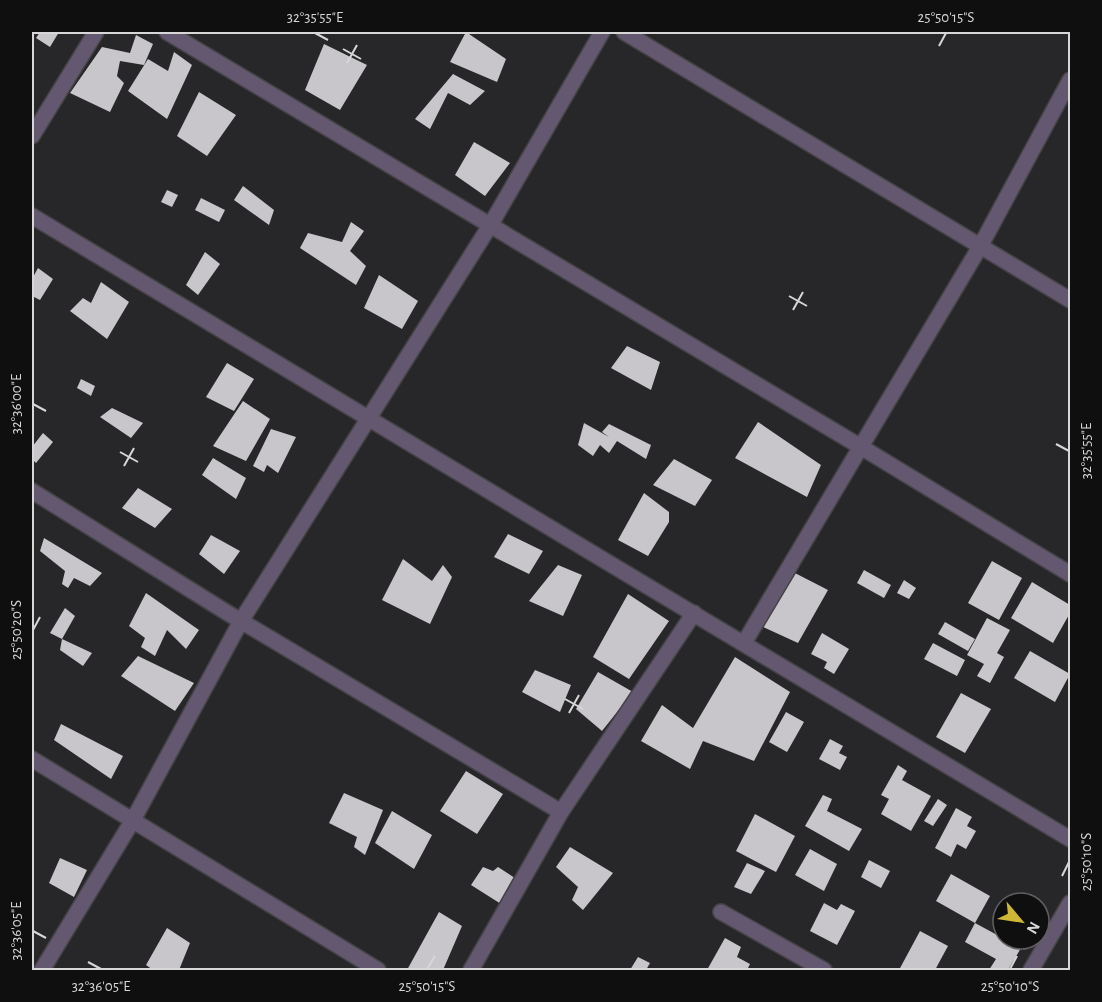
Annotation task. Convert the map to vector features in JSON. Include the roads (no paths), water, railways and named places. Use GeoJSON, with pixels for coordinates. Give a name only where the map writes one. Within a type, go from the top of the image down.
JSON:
{"type":"FeatureCollection","features":[{"type":"Feature","properties":{"kind":"street"},"geometry":{"type":"LineString","coordinates":[[32,136],[96,32]]}},
{"type":"Feature","properties":{"kind":"street"},"geometry":{"type":"LineString","coordinates":[[167,32],[1071,574]]}},
{"type":"Feature","properties":{"kind":"street"},"geometry":{"type":"LineString","coordinates":[[42,970],[133,820],[241,621],[490,224],[602,32]]}},
{"type":"Feature","properties":{"kind":"street"},"geometry":{"type":"LineString","coordinates":[[624,32],[1071,300]]}},
{"type":"Feature","properties":{"kind":"street"},"geometry":{"type":"LineString","coordinates":[[744,643],[981,245],[1071,80]]}},
{"type":"Feature","properties":{"kind":"street"},"geometry":{"type":"LineString","coordinates":[[32,216],[367,420],[1071,839]]}},
{"type":"Feature","properties":{"kind":"street"},"geometry":{"type":"LineString","coordinates":[[32,491],[241,621],[561,812]]}},
{"type":"Feature","properties":{"kind":"street"},"geometry":{"type":"LineString","coordinates":[[471,970],[561,812],[694,613]]}},
{"type":"Feature","properties":{"kind":"street"},"geometry":{"type":"LineString","coordinates":[[32,759],[378,970]]}},
{"type":"Feature","properties":{"kind":"street"},"geometry":{"type":"LineString","coordinates":[[1031,970],[1071,903]]}},
{"type":"Feature","properties":{"kind":"street"},"geometry":{"type":"LineString","coordinates":[[721,912],[824,970]]}}]}
